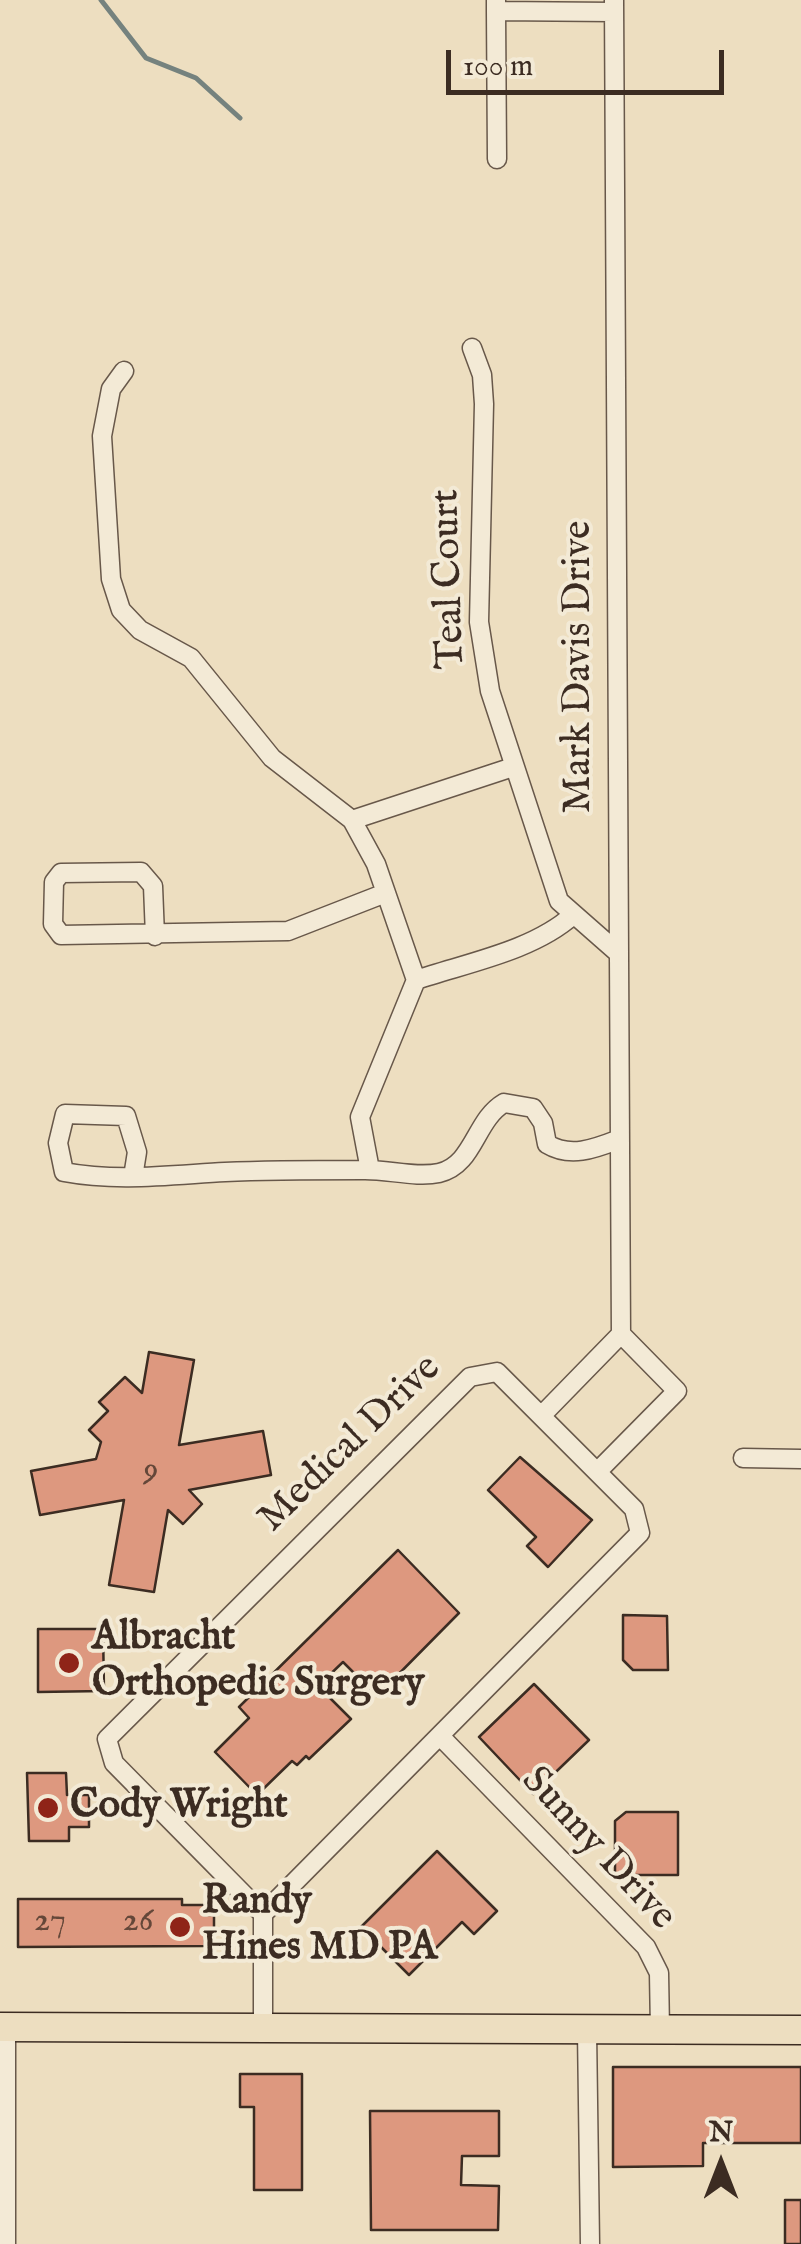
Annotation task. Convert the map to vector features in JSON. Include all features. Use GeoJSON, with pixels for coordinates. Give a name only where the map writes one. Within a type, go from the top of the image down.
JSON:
{"type":"FeatureCollection","features":[{"type":"Feature","properties":{"kind":"main road"},"geometry":{"type":"LineString","coordinates":[[3,2027],[801,2030]]}},
{"type":"Feature","properties":{"kind":"street"},"geometry":{"type":"LineString","coordinates":[[497,159],[496,6],[614,6]]}},
{"type":"Feature","properties":{"kind":"street","name":"Mark Davis Drive"},"geometry":{"type":"LineString","coordinates":[[614,6],[621,1334]]}},
{"type":"Feature","properties":{"kind":"street","name":"Teal Court"},"geometry":{"type":"LineString","coordinates":[[472,348],[482,375],[484,404],[479,622],[490,690],[560,901],[617,952]]}},
{"type":"Feature","properties":{"kind":"street"},"geometry":{"type":"LineString","coordinates":[[124,371],[111,389],[102,436],[111,579],[121,610],[140,630],[191,658],[272,758],[352,820],[376,864],[383,894],[416,980],[360,1117],[370,1170]]}},
{"type":"Feature","properties":{"kind":"street"},"geometry":{"type":"LineString","coordinates":[[352,820],[513,767]]}},
{"type":"Feature","properties":{"kind":"street"},"geometry":{"type":"LineString","coordinates":[[155,936],[153,886],[141,872],[62,873],[54,882],[53,924],[61,935],[155,936],[288,931],[383,894]]}},
{"type":"Feature","properties":{"kind":"street"},"geometry":{"type":"LineString","coordinates":[[416,980],[524,943],[560,927],[573,915]]}},
{"type":"Feature","properties":{"kind":"street"},"geometry":{"type":"LineString","coordinates":[[133,1177],[137,1152],[126,1116],[65,1114],[58,1142],[64,1172],[133,1177],[370,1170],[437,1174],[458,1164],[490,1111],[504,1103],[533,1108],[543,1123],[547,1144],[560,1152],[593,1150],[617,1140]]}},
{"type":"Feature","properties":{"kind":"street"},"geometry":{"type":"LineString","coordinates":[[543,1414],[597,1364],[621,1334],[677,1391],[598,1471]]}},
{"type":"Feature","properties":{"kind":"street","name":"Medical Drive"},"geometry":{"type":"LineString","coordinates":[[497,1372],[543,1414],[639,1516],[635,1542],[262,1914],[114,1763],[107,1748],[112,1730],[470,1377],[497,1372]]}},
{"type":"Feature","properties":{"kind":"street"},"geometry":{"type":"LineString","coordinates":[[743,1458],[801,1459]]}},
{"type":"Feature","properties":{"kind":"street","name":"Sunny Drive"},"geometry":{"type":"LineString","coordinates":[[440,1736],[646,1947],[658,1973],[660,2030]]}},
{"type":"Feature","properties":{"kind":"street"},"geometry":{"type":"LineString","coordinates":[[262,1914],[263,2029]]}},
{"type":"Feature","properties":{"kind":"street"},"geometry":{"type":"LineString","coordinates":[[3,2027],[6,2244]]}},
{"type":"Feature","properties":{"kind":"street"},"geometry":{"type":"LineString","coordinates":[[587,2031],[590,2244]]}},
{"type":"Feature","properties":{"kind":"building"},"geometry":{"type":"Polygon","coordinates":[[[149,1352],[194,1360],[179,1445],[263,1431],[271,1475],[189,1490],[202,1504],[183,1524],[168,1510],[154,1592],[109,1585],[124,1500],[40,1515],[31,1471],[96,1459],[101,1442],[89,1430],[108,1411],[99,1402],[125,1377],[142,1393],[149,1352]]]}},
{"type":"Feature","properties":{"kind":"building"},"geometry":{"type":"Polygon","coordinates":[[[520,1457],[592,1520],[548,1567],[527,1546],[536,1537],[488,1490],[520,1457]]]}},
{"type":"Feature","properties":{"kind":"building"},"geometry":{"type":"Polygon","coordinates":[[[398,1550],[459,1613],[377,1696],[343,1662],[318,1686],[351,1719],[309,1759],[306,1756],[297,1765],[292,1761],[257,1795],[215,1752],[249,1718],[239,1707],[398,1550]]]}},
{"type":"Feature","properties":{"kind":"building"},"geometry":{"type":"Polygon","coordinates":[[[623,1615],[667,1616],[668,1670],[633,1670],[623,1660],[623,1615]]]}},
{"type":"Feature","properties":{"kind":"building"},"geometry":{"type":"Polygon","coordinates":[[[38,1629],[103,1629],[104,1691],[38,1692],[38,1629]]]}},
{"type":"Feature","properties":{"kind":"building"},"geometry":{"type":"Polygon","coordinates":[[[534,1684],[589,1740],[533,1794],[479,1737],[534,1684]]]}},
{"type":"Feature","properties":{"kind":"building"},"geometry":{"type":"Polygon","coordinates":[[[27,1773],[66,1773],[67,1795],[89,1795],[89,1827],[69,1827],[69,1841],[29,1841],[27,1773]]]}},
{"type":"Feature","properties":{"kind":"building"},"geometry":{"type":"Polygon","coordinates":[[[626,1812],[678,1812],[678,1875],[615,1875],[615,1821],[626,1812]]]}},
{"type":"Feature","properties":{"kind":"building"},"geometry":{"type":"Polygon","coordinates":[[[437,1851],[497,1911],[474,1934],[462,1922],[409,1975],[361,1927],[437,1851]]]}},
{"type":"Feature","properties":{"kind":"building"},"geometry":{"type":"Polygon","coordinates":[[[18,1899],[182,1899],[182,1905],[204,1905],[204,1915],[214,1915],[214,1929],[205,1929],[205,1946],[18,1947],[18,1899]]]}},
{"type":"Feature","properties":{"kind":"building"},"geometry":{"type":"Polygon","coordinates":[[[613,2067],[801,2067],[801,2143],[703,2143],[703,2166],[613,2167],[613,2067]]]}},
{"type":"Feature","properties":{"kind":"building"},"geometry":{"type":"Polygon","coordinates":[[[240,2074],[302,2074],[302,2190],[254,2190],[254,2107],[240,2107],[240,2074]]]}},
{"type":"Feature","properties":{"kind":"building"},"geometry":{"type":"Polygon","coordinates":[[[370,2111],[499,2111],[499,2156],[462,2156],[461,2185],[499,2186],[498,2230],[371,2230],[370,2111]]]}},
{"type":"Feature","properties":{"kind":"building"},"geometry":{"type":"Polygon","coordinates":[[[785,2200],[801,2200],[801,2244],[785,2244],[785,2200]]]}},
{"type":"Feature","properties":{"kind":"waterway"},"geometry":{"type":"LineString","coordinates":[[101,0],[146,58],[196,78],[240,118]]}},
{"type":"Feature","properties":{"kind":"place","name":"Albracht Orthopedic Surgery"},"geometry":{"type":"Point","coordinates":[69,1663]}},
{"type":"Feature","properties":{"kind":"place","name":"Cody Wright"},"geometry":{"type":"Point","coordinates":[48,1808]}},
{"type":"Feature","properties":{"kind":"place","name":"Randy Hines MD PA"},"geometry":{"type":"Point","coordinates":[180,1927]}}]}
